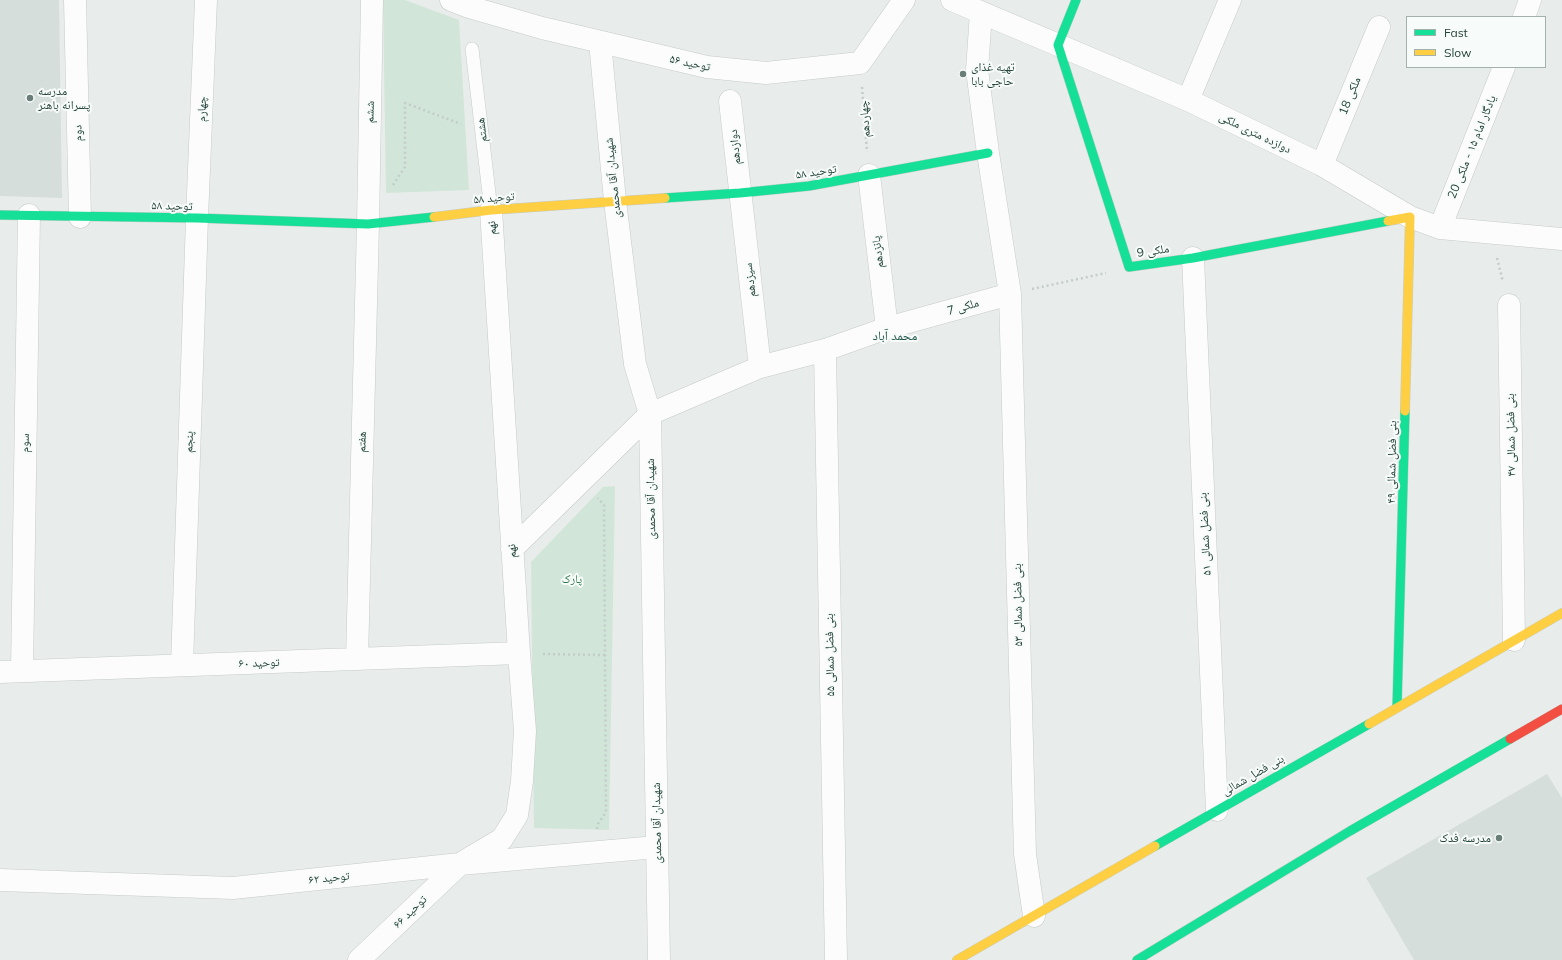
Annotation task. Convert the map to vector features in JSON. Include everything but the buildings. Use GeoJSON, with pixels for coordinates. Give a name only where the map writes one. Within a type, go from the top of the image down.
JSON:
{"type":"FeatureCollection","features":[{"type":"Feature","properties":{"kind":"street","name":"دوم"},"geometry":{"type":"LineString","coordinates":[[75,0],[80,217]]}},
{"type":"Feature","properties":{"kind":"street","name":"چهارم"},"geometry":{"type":"LineString","coordinates":[[197,218],[206,0]]}},
{"type":"Feature","properties":{"kind":"street","name":"ششم"},"geometry":{"type":"LineString","coordinates":[[368,224],[372,0]]}},
{"type":"Feature","properties":{"kind":"street","name":"توحید ۵۶"},"geometry":{"type":"LineString","coordinates":[[451,0],[469,7],[542,28],[707,67],[766,73],[860,63]]}},
{"type":"Feature","properties":{"kind":"street"},"geometry":{"type":"LineString","coordinates":[[860,63],[904,0]]}},
{"type":"Feature","properties":{"kind":"street","name":"دوازده متری ملکی"},"geometry":{"type":"LineString","coordinates":[[952,0],[1188,100],[1322,165],[1410,217],[1440,228],[1562,239]]}},
{"type":"Feature","properties":{"kind":"street"},"geometry":{"type":"LineString","coordinates":[[1058,45],[1076,0]]}},
{"type":"Feature","properties":{"kind":"street"},"geometry":{"type":"LineString","coordinates":[[1188,100],[1230,0]]}},
{"type":"Feature","properties":{"kind":"street"},"geometry":{"type":"LineString","coordinates":[[1524,16],[1530,0]]}},
{"type":"Feature","properties":{"kind":"street"},"geometry":{"type":"LineString","coordinates":[[982,13],[977,70],[988,154],[1010,294]]}},
{"type":"Feature","properties":{"kind":"street","name":"ملکی 18"},"geometry":{"type":"LineString","coordinates":[[1322,165],[1378,27]]}},
{"type":"Feature","properties":{"kind":"street","name":"شهیدان آقا محمدی"},"geometry":{"type":"LineString","coordinates":[[600,42],[615,201],[635,364],[650,414],[657,847],[657,958]]}},
{"type":"Feature","properties":{"kind":"street","name":"ملکی 9"},"geometry":{"type":"LineString","coordinates":[[1058,45],[1130,267],[1193,258],[1410,217]]}},
{"type":"Feature","properties":{"kind":"street","name":"یادگار امام ۱۵ - ملکی 20"},"geometry":{"type":"LineString","coordinates":[[1440,228],[1504,68]]}},
{"type":"Feature","properties":{"kind":"street","name":"دوازدهم"},"geometry":{"type":"LineString","coordinates":[[730,101],[740,193]]}},
{"type":"Feature","properties":{"kind":"street","name":"توحید ۵۸"},"geometry":{"type":"LineString","coordinates":[[0,215],[197,218],[368,224],[491,210],[740,193],[809,186],[988,154]]}},
{"type":"Feature","properties":{"kind":"street","name":"پانزدهم"},"geometry":{"type":"LineString","coordinates":[[869,175],[886,328]]}},
{"type":"Feature","properties":{"kind":"street","name":"سیزدهم"},"geometry":{"type":"LineString","coordinates":[[740,193],[760,367]]}},
{"type":"Feature","properties":{"kind":"street","name":"نهم"},"geometry":{"type":"LineString","coordinates":[[460,864],[502,838],[517,815],[522,781],[525,731],[491,210]]}},
{"type":"Feature","properties":{"kind":"street","name":"سوم"},"geometry":{"type":"LineString","coordinates":[[22,671],[29,215]]}},
{"type":"Feature","properties":{"kind":"street","name":"بنی فضل شمالی ۴۹"},"geometry":{"type":"LineString","coordinates":[[1397,707],[1410,217]]}},
{"type":"Feature","properties":{"kind":"street","name":"پنجم"},"geometry":{"type":"LineString","coordinates":[[182,665],[197,218]]}},
{"type":"Feature","properties":{"kind":"street","name":"هفتم"},"geometry":{"type":"LineString","coordinates":[[357,659],[368,224]]}},
{"type":"Feature","properties":{"kind":"street","name":"بنی فضل شمالی ۵۱"},"geometry":{"type":"LineString","coordinates":[[1193,258],[1217,810]]}},
{"type":"Feature","properties":{"kind":"street","name":"ملکی 7"},"geometry":{"type":"LineString","coordinates":[[650,414],[760,367],[825,350],[886,328],[1010,294]]}},
{"type":"Feature","properties":{"kind":"street","name":"بنی فضل شمالی ۵۳"},"geometry":{"type":"LineString","coordinates":[[1010,294],[1025,854],[1034,916]]}},
{"type":"Feature","properties":{"kind":"street","name":"بنی فضل شمالی ۴۷"},"geometry":{"type":"LineString","coordinates":[[1510,305],[1514,640]]}},
{"type":"Feature","properties":{"kind":"street","name":"بنی فضل شمالی ۵۵"},"geometry":{"type":"LineString","coordinates":[[825,350],[836,960]]}},
{"type":"Feature","properties":{"kind":"street"},"geometry":{"type":"LineString","coordinates":[[512,549],[650,414]]}},
{"type":"Feature","properties":{"kind":"street","name":"بنی فضل شمالی"},"geometry":{"type":"LineString","coordinates":[[957,960],[1562,613]]}},
{"type":"Feature","properties":{"kind":"street","name":"توحید ۶۰"},"geometry":{"type":"LineString","coordinates":[[0,672],[519,653]]}},
{"type":"Feature","properties":{"kind":"street"},"geometry":{"type":"LineString","coordinates":[[1137,960],[1350,831],[1562,709]]}},
{"type":"Feature","properties":{"kind":"street","name":"توحید ۶۲"},"geometry":{"type":"LineString","coordinates":[[0,880],[233,888],[460,864],[657,847]]}},
{"type":"Feature","properties":{"kind":"street","name":"توحید ۶۶"},"geometry":{"type":"LineString","coordinates":[[359,960],[460,864]]}},
{"type":"Feature","properties":{"kind":"lane","name":"هشتم"},"geometry":{"type":"LineString","coordinates":[[472,49],[491,210]]}},
{"type":"Feature","properties":{"kind":"path","name":"چهاردهم"},"geometry":{"type":"LineString","coordinates":[[860,63],[869,175]]}},
{"type":"Feature","properties":{"kind":"path"},"geometry":{"type":"LineString","coordinates":[[393,186],[405,167],[405,103],[482,131]]}},
{"type":"Feature","properties":{"kind":"path"},"geometry":{"type":"LineString","coordinates":[[1490,232],[1510,305]]}},
{"type":"Feature","properties":{"kind":"path"},"geometry":{"type":"LineString","coordinates":[[1010,294],[1130,267]]}},
{"type":"Feature","properties":{"kind":"path"},"geometry":{"type":"LineString","coordinates":[[583,479],[604,506],[606,812],[598,824],[596,853]]}},
{"type":"Feature","properties":{"kind":"path"},"geometry":{"type":"LineString","coordinates":[[519,653],[605,655]]}},
{"type":"Feature","properties":{"kind":"shaded area","name":"مدرسه پسرانه باهنر"},"geometry":{"type":"Polygon","coordinates":[[[0,0],[59,0],[62,198],[0,196],[0,0]]]}},
{"type":"Feature","properties":{"kind":"shaded area","name":"مدرسه فدک"},"geometry":{"type":"Polygon","coordinates":[[[1547,774],[1562,798],[1562,960],[1414,960],[1366,878],[1547,774]]]}},
{"type":"Feature","properties":{"kind":"green space"},"geometry":{"type":"Polygon","coordinates":[[[383,0],[405,0],[459,20],[469,190],[386,193],[383,0]]]}},
{"type":"Feature","properties":{"kind":"green space","name":"پارک"},"geometry":{"type":"Polygon","coordinates":[[[615,486],[609,830],[534,828],[531,562],[603,487],[615,486]]]}},
{"type":"Feature","properties":{"kind":"traffic: fast"},"geometry":{"type":"LineString","coordinates":[[1076,0],[1058,45],[1129,267],[1193,258],[1388,221]]}},
{"type":"Feature","properties":{"kind":"traffic: fast"},"geometry":{"type":"LineString","coordinates":[[665,198],[740,193],[809,186],[988,153]]}},
{"type":"Feature","properties":{"kind":"traffic: fast"},"geometry":{"type":"LineString","coordinates":[[0,215],[197,218],[368,224],[434,217]]}},
{"type":"Feature","properties":{"kind":"traffic: fast"},"geometry":{"type":"LineString","coordinates":[[1397,707],[1405,411]]}},
{"type":"Feature","properties":{"kind":"traffic: fast"},"geometry":{"type":"LineString","coordinates":[[1155,846],[1369,724]]}},
{"type":"Feature","properties":{"kind":"traffic: fast"},"geometry":{"type":"LineString","coordinates":[[1137,960],[1350,831],[1510,739]]}},
{"type":"Feature","properties":{"kind":"traffic: slow"},"geometry":{"type":"LineString","coordinates":[[434,217],[491,210],[665,198]]}},
{"type":"Feature","properties":{"kind":"traffic: slow"},"geometry":{"type":"LineString","coordinates":[[1388,221],[1410,217],[1405,411]]}},
{"type":"Feature","properties":{"kind":"traffic: slow"},"geometry":{"type":"LineString","coordinates":[[1369,724],[1562,613]]}},
{"type":"Feature","properties":{"kind":"traffic: slow"},"geometry":{"type":"LineString","coordinates":[[957,960],[1155,846]]}},
{"type":"Feature","properties":{"kind":"traffic: jam"},"geometry":{"type":"LineString","coordinates":[[1510,739],[1562,709]]}},
{"type":"Feature","properties":{"kind":"place","name":"تهیه غذای حاجی بابا"},"geometry":{"type":"Point","coordinates":[963,74]}},
{"type":"Feature","properties":{"kind":"place","name":"مدرسه پسرانه باهنر"},"geometry":{"type":"Point","coordinates":[30,98]}},
{"type":"Feature","properties":{"kind":"place","name":"مدرسه فدک"},"geometry":{"type":"Point","coordinates":[1499,838]}},
{"type":"Feature","properties":{"kind":"district","name":"محمد آباد"},"geometry":{"type":"Point","coordinates":[895,336]}}]}
